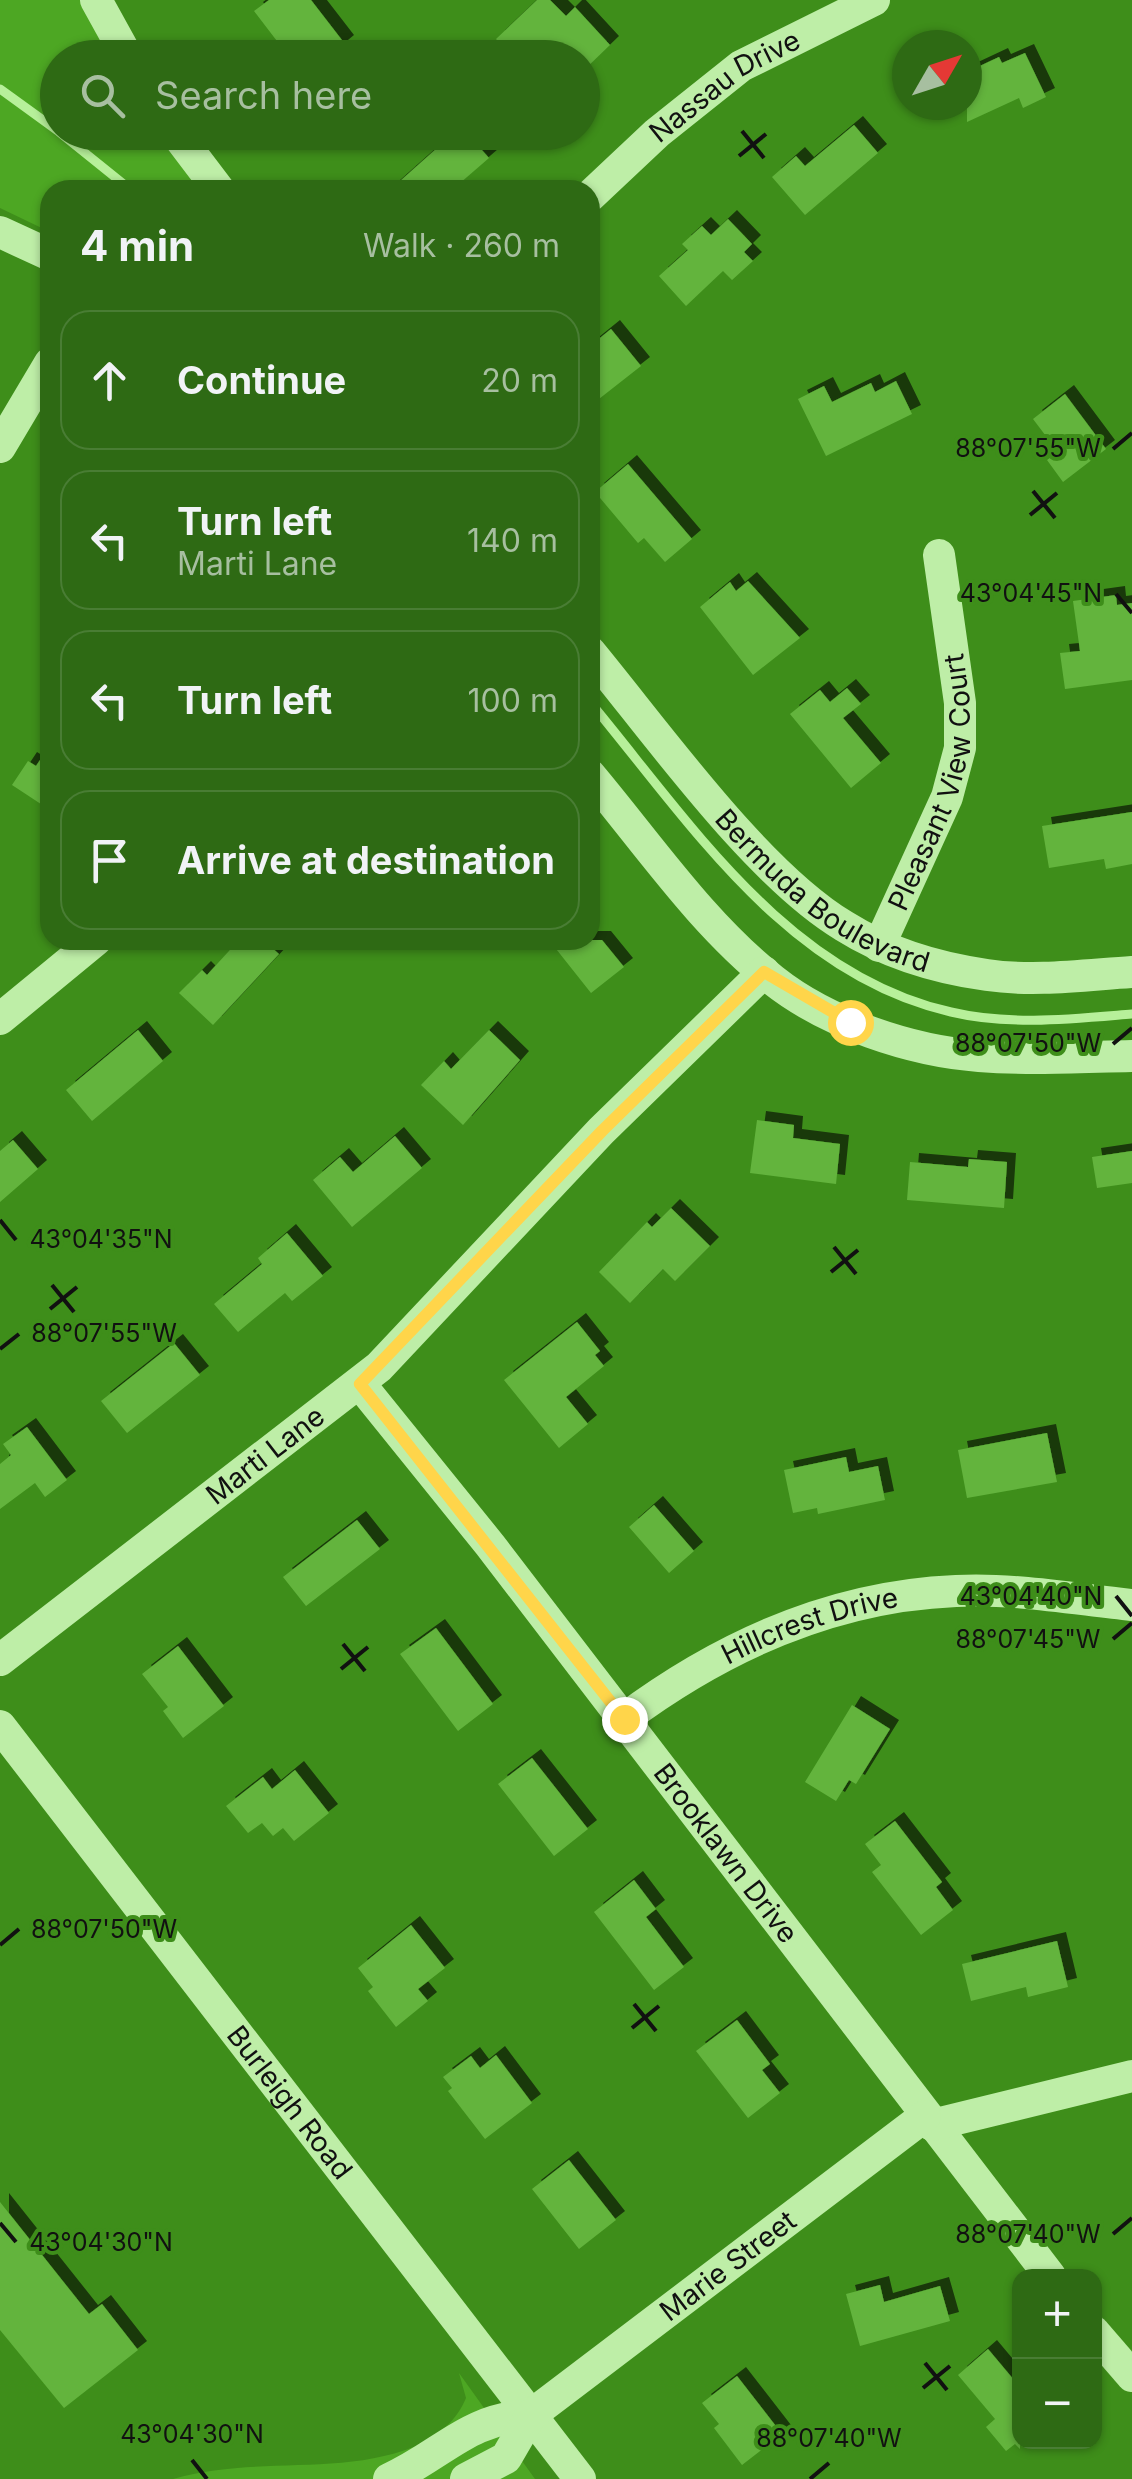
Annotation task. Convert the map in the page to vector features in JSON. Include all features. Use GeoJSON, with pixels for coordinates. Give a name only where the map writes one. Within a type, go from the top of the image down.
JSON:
{"type":"FeatureCollection","features":[{"type":"Feature","properties":{"kind":"street","name":"Nassau Drive"},"geometry":{"type":"LineString","coordinates":[[600,187],[700,96],[741,66],[874,0]]}},
{"type":"Feature","properties":{"kind":"street"},"geometry":{"type":"LineString","coordinates":[[101,2],[119,40]]}},
{"type":"Feature","properties":{"kind":"street"},"geometry":{"type":"LineString","coordinates":[[189,150],[211,180]]}},
{"type":"Feature","properties":{"kind":"street"},"geometry":{"type":"LineString","coordinates":[[0,232],[40,251]]}},
{"type":"Feature","properties":{"kind":"street"},"geometry":{"type":"LineString","coordinates":[[0,447],[40,381]]}},
{"type":"Feature","properties":{"kind":"street","name":"Pleasant View Court"},"geometry":{"type":"LineString","coordinates":[[879,946],[946,796],[960,748],[960,704],[939,555]]}},
{"type":"Feature","properties":{"kind":"street","name":"Bermuda Boulevard"},"geometry":{"type":"LineString","coordinates":[[600,664],[732,822],[793,885],[840,924],[879,946],[928,964],[989,976],[1132,972]]}},
{"type":"Feature","properties":{"kind":"street"},"geometry":{"type":"LineString","coordinates":[[600,787],[705,912],[764,972],[807,1001],[911,1044],[977,1056],[1132,1056]]}},
{"type":"Feature","properties":{"kind":"street"},"geometry":{"type":"LineString","coordinates":[[0,1019],[84,950]]}},
{"type":"Feature","properties":{"kind":"street","name":"Marti Lane"},"geometry":{"type":"LineString","coordinates":[[0,1660],[360,1384],[602,1131],[764,972]]}},
{"type":"Feature","properties":{"kind":"street","name":"Brooklawn Drive"},"geometry":{"type":"LineString","coordinates":[[360,1384],[624,1719],[1045,2269]]}},
{"type":"Feature","properties":{"kind":"street","name":"Hillcrest Drive"},"geometry":{"type":"LineString","coordinates":[[624,1719],[659,1693],[753,1642],[856,1602],[958,1590],[1132,1606]]}},
{"type":"Feature","properties":{"kind":"street","name":"Burleigh Road"},"geometry":{"type":"LineString","coordinates":[[0,1726],[580,2479]]}},
{"type":"Feature","properties":{"kind":"street","name":"Marie Street"},"geometry":{"type":"LineString","coordinates":[[531,2415],[929,2120],[1132,2076]]}},
{"type":"Feature","properties":{"kind":"street"},"geometry":{"type":"LineString","coordinates":[[1102,2341],[1132,2376]]}},
{"type":"Feature","properties":{"kind":"street"},"geometry":{"type":"LineString","coordinates":[[388,2479],[496,2417],[531,2415]]}},
{"type":"Feature","properties":{"kind":"street"},"geometry":{"type":"LineString","coordinates":[[466,2479],[506,2458],[531,2415]]}},
{"type":"Feature","properties":{"kind":"green space"},"geometry":{"type":"Polygon","coordinates":[[[0,0],[82,0],[105,40],[40,40],[40,150],[179,150],[201,180],[40,180],[40,227],[0,208],[0,0]]]}},
{"type":"Feature","properties":{"kind":"green space"},"geometry":{"type":"Polygon","coordinates":[[[459,2373],[535,2479],[173,2479],[237,2468],[365,2460],[425,2442],[454,2418],[466,2398],[459,2373]]]}},
{"type":"Feature","properties":{"kind":"building"},"geometry":{"type":"Polygon","coordinates":[[[269,0],[311,0],[342,40],[276,40],[254,11],[269,0]]]}},
{"type":"Feature","properties":{"kind":"building"},"geometry":{"type":"Polygon","coordinates":[[[537,0],[550,0],[566,16],[575,7],[610,45],[600,55],[600,40],[496,39],[537,0]]]}},
{"type":"Feature","properties":{"kind":"building"},"geometry":{"type":"Polygon","coordinates":[[[1025,53],[1046,97],[1023,108],[1019,98],[982,115],[982,65],[999,57],[1002,63],[1025,53]]]}},
{"type":"Feature","properties":{"kind":"building"},"geometry":{"type":"Polygon","coordinates":[[[854,125],[878,153],[805,215],[772,177],[796,156],[805,166],[854,125]]]}},
{"type":"Feature","properties":{"kind":"building"},"geometry":{"type":"Polygon","coordinates":[[[435,150],[482,150],[489,158],[464,180],[401,180],[435,150]]]}},
{"type":"Feature","properties":{"kind":"building"},"geometry":{"type":"Polygon","coordinates":[[[728,219],[752,244],[744,252],[753,261],[732,280],[723,271],[686,306],[659,276],[688,250],[682,244],[702,226],[711,235],[728,219]]]}},
{"type":"Feature","properties":{"kind":"building"},"geometry":{"type":"Polygon","coordinates":[[[611,329],[641,366],[600,398],[600,338],[611,329]]]}},
{"type":"Feature","properties":{"kind":"building"},"geometry":{"type":"Polygon","coordinates":[[[896,381],[912,414],[826,456],[798,399],[824,386],[832,402],[871,383],[875,392],[896,381]]]}},
{"type":"Feature","properties":{"kind":"building"},"geometry":{"type":"Polygon","coordinates":[[[1065,394],[1106,449],[1063,482],[1047,460],[1058,452],[1033,419],[1065,394]]]}},
{"type":"Feature","properties":{"kind":"building"},"geometry":{"type":"Polygon","coordinates":[[[628,464],[692,539],[665,562],[644,538],[638,543],[600,498],[600,488],[628,464]]]}},
{"type":"Feature","properties":{"kind":"building"},"geometry":{"type":"Polygon","coordinates":[[[748,581],[800,638],[753,675],[700,607],[730,582],[736,591],[748,581]]]}},
{"type":"Feature","properties":{"kind":"building"},"geometry":{"type":"Polygon","coordinates":[[[1116,595],[1117,605],[1132,603],[1132,680],[1065,689],[1060,653],[1080,651],[1073,601],[1116,595]]]}},
{"type":"Feature","properties":{"kind":"building"},"geometry":{"type":"Polygon","coordinates":[[[847,688],[861,704],[843,718],[881,763],[851,788],[790,714],[820,690],[830,702],[847,688]]]}},
{"type":"Feature","properties":{"kind":"building"},"geometry":{"type":"Polygon","coordinates":[[[40,760],[40,803],[12,785],[28,761],[36,766],[40,760]]]}},
{"type":"Feature","properties":{"kind":"building"},"geometry":{"type":"Polygon","coordinates":[[[1132,812],[1132,864],[1106,869],[1104,859],[1049,868],[1042,826],[1132,812]]]}},
{"type":"Feature","properties":{"kind":"building"},"geometry":{"type":"Polygon","coordinates":[[[602,940],[624,967],[591,993],[557,950],[600,950],[602,940]]]}},
{"type":"Feature","properties":{"kind":"building"},"geometry":{"type":"Polygon","coordinates":[[[230,950],[274,950],[279,954],[213,1025],[179,993],[202,970],[207,975],[230,950]]]}},
{"type":"Feature","properties":{"kind":"building"},"geometry":{"type":"Polygon","coordinates":[[[138,1030],[163,1061],[92,1121],[66,1090],[138,1030]]]}},
{"type":"Feature","properties":{"kind":"building"},"geometry":{"type":"Polygon","coordinates":[[[489,1030],[520,1060],[463,1125],[421,1085],[444,1061],[451,1069],[489,1030]]]}},
{"type":"Feature","properties":{"kind":"building"},"geometry":{"type":"Polygon","coordinates":[[[757,1120],[794,1125],[793,1138],[840,1144],[836,1184],[750,1173],[757,1120]]]}},
{"type":"Feature","properties":{"kind":"building"},"geometry":{"type":"Polygon","coordinates":[[[395,1136],[422,1168],[352,1227],[313,1180],[340,1157],[353,1172],[395,1136]]]}},
{"type":"Feature","properties":{"kind":"building"},"geometry":{"type":"Polygon","coordinates":[[[13,1140],[38,1169],[0,1202],[0,1151],[13,1140]]]}},
{"type":"Feature","properties":{"kind":"building"},"geometry":{"type":"Polygon","coordinates":[[[1132,1151],[1132,1183],[1097,1188],[1092,1157],[1132,1151]]]}},
{"type":"Feature","properties":{"kind":"building"},"geometry":{"type":"Polygon","coordinates":[[[969,1159],[1007,1162],[1004,1208],[907,1200],[910,1162],[968,1167],[969,1159]]]}},
{"type":"Feature","properties":{"kind":"building"},"geometry":{"type":"Polygon","coordinates":[[[671,1208],[710,1246],[675,1281],[663,1269],[630,1303],[599,1272],[647,1222],[652,1227],[671,1208]]]}},
{"type":"Feature","properties":{"kind":"building"},"geometry":{"type":"Polygon","coordinates":[[[287,1233],[323,1276],[292,1301],[285,1293],[238,1332],[214,1304],[262,1264],[258,1258],[287,1233]]]}},
{"type":"Feature","properties":{"kind":"building"},"geometry":{"type":"Polygon","coordinates":[[[577,1322],[600,1351],[595,1355],[604,1366],[566,1397],[588,1424],[559,1448],[504,1380],[577,1322]]]}},
{"type":"Feature","properties":{"kind":"building"},"geometry":{"type":"Polygon","coordinates":[[[174,1343],[200,1375],[127,1433],[101,1401],[174,1343]]]}},
{"type":"Feature","properties":{"kind":"building"},"geometry":{"type":"Polygon","coordinates":[[[27,1427],[67,1480],[45,1497],[35,1483],[0,1509],[0,1464],[11,1455],[3,1444],[27,1427]]]}},
{"type":"Feature","properties":{"kind":"building"},"geometry":{"type":"Polygon","coordinates":[[[1047,1433],[1057,1482],[967,1498],[958,1450],[1047,1433]]]}},
{"type":"Feature","properties":{"kind":"building"},"geometry":{"type":"Polygon","coordinates":[[[846,1457],[849,1472],[878,1466],[885,1500],[818,1514],[817,1508],[793,1513],[784,1470],[846,1457]]]}},
{"type":"Feature","properties":{"kind":"building"},"geometry":{"type":"Polygon","coordinates":[[[654,1505],[694,1551],[669,1573],[629,1527],[654,1505]]]}},
{"type":"Feature","properties":{"kind":"building"},"geometry":{"type":"Polygon","coordinates":[[[357,1520],[380,1549],[306,1606],[283,1577],[357,1520]]]}},
{"type":"Feature","properties":{"kind":"building"},"geometry":{"type":"Polygon","coordinates":[[[436,1628],[493,1704],[458,1731],[400,1654],[436,1628]]]}},
{"type":"Feature","properties":{"kind":"building"},"geometry":{"type":"Polygon","coordinates":[[[178,1646],[224,1706],[183,1738],[163,1711],[168,1707],[142,1674],[178,1646]]]}},
{"type":"Feature","properties":{"kind":"building"},"geometry":{"type":"Polygon","coordinates":[[[852,1705],[890,1729],[856,1784],[849,1780],[836,1801],[805,1782],[852,1705]]]}},
{"type":"Feature","properties":{"kind":"building"},"geometry":{"type":"Polygon","coordinates":[[[532,1758],[588,1829],[554,1856],[498,1784],[532,1758]]]}},
{"type":"Feature","properties":{"kind":"building"},"geometry":{"type":"Polygon","coordinates":[[[295,1770],[329,1813],[294,1841],[283,1828],[273,1836],[262,1823],[248,1833],[226,1806],[263,1777],[272,1789],[295,1770]]]}},
{"type":"Feature","properties":{"kind":"building"},"geometry":{"type":"Polygon","coordinates":[[[895,1821],[942,1882],[936,1887],[953,1910],[921,1935],[872,1872],[881,1865],[865,1844],[895,1821]]]}},
{"type":"Feature","properties":{"kind":"building"},"geometry":{"type":"Polygon","coordinates":[[[634,1880],[656,1909],[646,1917],[684,1967],[654,1990],[594,1912],[634,1880]]]}},
{"type":"Feature","properties":{"kind":"building"},"geometry":{"type":"Polygon","coordinates":[[[411,1925],[445,1968],[418,1989],[428,2001],[396,2027],[368,1991],[373,1987],[358,1968],[411,1925]]]}},
{"type":"Feature","properties":{"kind":"building"},"geometry":{"type":"Polygon","coordinates":[[[1057,1941],[1068,1987],[1028,1997],[1026,1987],[971,2001],[962,1964],[1057,1941]]]}},
{"type":"Feature","properties":{"kind":"building"},"geometry":{"type":"Polygon","coordinates":[[[737,2020],[770,2064],[762,2070],[780,2093],[748,2118],[696,2051],[737,2020]]]}},
{"type":"Feature","properties":{"kind":"building"},"geometry":{"type":"Polygon","coordinates":[[[496,2055],[532,2103],[485,2139],[448,2091],[452,2088],[443,2077],[471,2056],[480,2068],[496,2055]]]}},
{"type":"Feature","properties":{"kind":"building"},"geometry":{"type":"Polygon","coordinates":[[[569,2160],[616,2220],[579,2249],[532,2189],[569,2160]]]}},
{"type":"Feature","properties":{"kind":"building"},"geometry":{"type":"Polygon","coordinates":[[[0,2202],[89,2314],[102,2304],[138,2350],[64,2408],[0,2330],[0,2202]]]}},
{"type":"Feature","properties":{"kind":"building"},"geometry":{"type":"Polygon","coordinates":[[[880,2285],[884,2302],[940,2286],[950,2321],[860,2346],[846,2294],[880,2285]]]}},
{"type":"Feature","properties":{"kind":"building"},"geometry":{"type":"Polygon","coordinates":[[[988,2349],[1012,2378],[1012,2446],[1006,2451],[986,2427],[995,2419],[958,2375],[988,2349]]]}},
{"type":"Feature","properties":{"kind":"building"},"geometry":{"type":"Polygon","coordinates":[[[737,2376],[782,2434],[742,2465],[714,2428],[719,2424],[702,2403],[737,2376]]]}},
{"type":"Feature","properties":{"kind":"waterway"},"geometry":{"type":"LineString","coordinates":[[0,89],[40,118]]}},
{"type":"Feature","properties":{"kind":"waterway"},"geometry":{"type":"LineString","coordinates":[[81,150],[119,180]]}},
{"type":"Feature","properties":{"kind":"waterway"},"geometry":{"type":"LineString","coordinates":[[600,714],[746,888],[839,965],[893,993],[973,1016],[1041,1020],[1132,1014]]}},
{"type":"Feature","properties":{"kind":"route"},"geometry":{"type":"LineString","coordinates":[[624,1719],[490,1544],[360,1384],[602,1131],[764,972],[807,1001],[850,1022]]}}]}
